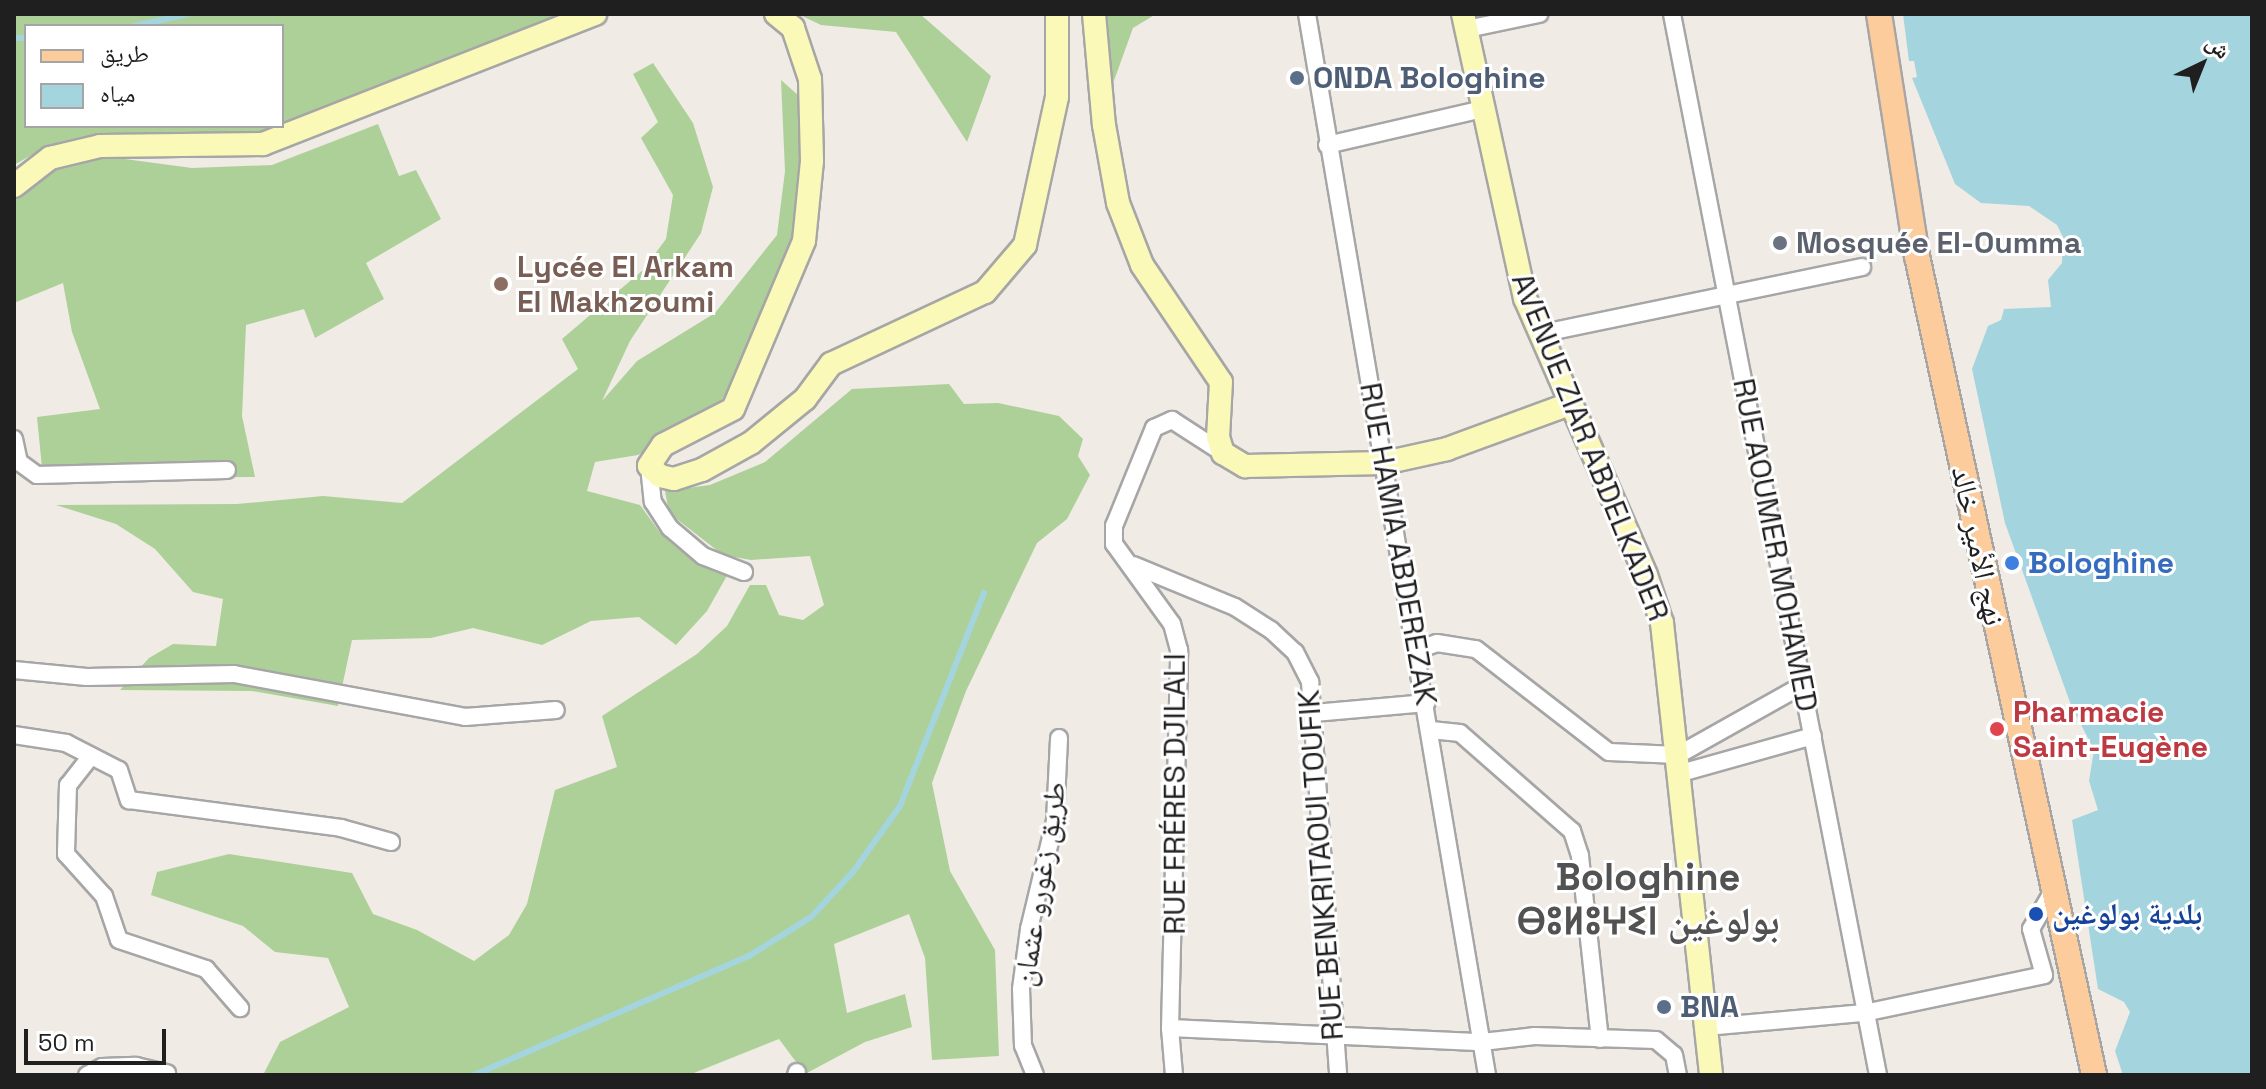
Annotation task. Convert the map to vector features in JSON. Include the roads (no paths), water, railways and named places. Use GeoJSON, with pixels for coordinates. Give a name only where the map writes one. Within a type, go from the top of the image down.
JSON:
{"type":"FeatureCollection","features":[{"type":"Feature","properties":{"kind":"main road","name":"نهج الأمير خالد"},"geometry":{"type":"LineString","coordinates":[[1879,14],[1890,110],[1917,256],[2094,1075]]}},
{"type":"Feature","properties":{"kind":"street"},"geometry":{"type":"LineString","coordinates":[[14,186],[50,158],[100,146],[263,144],[595,14]]}},
{"type":"Feature","properties":{"kind":"street"},"geometry":{"type":"LineString","coordinates":[[744,572],[703,556],[670,528],[653,502],[649,466],[663,445],[733,409],[804,241],[812,161],[810,79],[793,28],[776,14]]}},
{"type":"Feature","properties":{"kind":"street"},"geometry":{"type":"LineString","coordinates":[[649,466],[660,476],[674,479],[702,470],[751,443],[805,399],[831,364],[985,292],[1025,245],[1057,97],[1057,14]]}},
{"type":"Feature","properties":{"kind":"street"},"geometry":{"type":"LineString","coordinates":[[1094,14],[1104,125],[1118,203],[1142,265],[1221,382],[1218,437],[1223,453],[1245,466],[1384,463],[1447,449],[1569,404]]}},
{"type":"Feature","properties":{"kind":"street","name":"RUE HAMIA ABDEREZAK"},"geometry":{"type":"LineString","coordinates":[[1307,14],[1415,651],[1427,703],[1487,1075]]}},
{"type":"Feature","properties":{"kind":"street"},"geometry":{"type":"LineString","coordinates":[[1465,21],[1539,14]]}},
{"type":"Feature","properties":{"kind":"street","name":"RUE AOUMER MOHAMED"},"geometry":{"type":"LineString","coordinates":[[1672,14],[1878,1075]]}},
{"type":"Feature","properties":{"kind":"street","name":"AVENUE ZIAR ABDELKADER"},"geometry":{"type":"LineString","coordinates":[[1465,21],[1525,298],[1646,575],[1662,623],[1680,764],[1711,1075]]}},
{"type":"Feature","properties":{"kind":"street"},"geometry":{"type":"LineString","coordinates":[[1327,145],[1483,109]]}},
{"type":"Feature","properties":{"kind":"street"},"geometry":{"type":"LineString","coordinates":[[1539,334],[1862,267]]}},
{"type":"Feature","properties":{"kind":"street","name":"RUE FRÉRES DJILALI"},"geometry":{"type":"LineString","coordinates":[[1174,1075],[1170,1028],[1179,650],[1172,624],[1114,544],[1114,526],[1154,428],[1172,420],[1223,453]]}},
{"type":"Feature","properties":{"kind":"street"},"geometry":{"type":"LineString","coordinates":[[14,439],[19,462],[37,475],[227,470]]}},
{"type":"Feature","properties":{"kind":"street","name":"RUE BENKRITAOUI TOUFIK"},"geometry":{"type":"LineString","coordinates":[[1131,564],[1235,607],[1271,630],[1300,662],[1310,682],[1338,1075]]}},
{"type":"Feature","properties":{"kind":"street"},"geometry":{"type":"LineString","coordinates":[[1415,651],[1437,643],[1476,649],[1609,752],[1680,764],[1813,736]]}},
{"type":"Feature","properties":{"kind":"street"},"geometry":{"type":"LineString","coordinates":[[14,670],[87,677],[234,674],[465,717],[556,710]]}},
{"type":"Feature","properties":{"kind":"street"},"geometry":{"type":"LineString","coordinates":[[1680,764],[1801,686]]}},
{"type":"Feature","properties":{"kind":"street"},"geometry":{"type":"LineString","coordinates":[[1314,713],[1427,703]]}},
{"type":"Feature","properties":{"kind":"street"},"geometry":{"type":"LineString","coordinates":[[1431,730],[1460,733],[1572,831],[1580,856],[1600,1039]]}},
{"type":"Feature","properties":{"kind":"street"},"geometry":{"type":"LineString","coordinates":[[14,735],[66,743],[119,770],[129,800],[341,828],[391,842]]}},
{"type":"Feature","properties":{"kind":"street","name":"طريق زغورو عثمان"},"geometry":{"type":"LineString","coordinates":[[1035,1075],[1023,1046],[1021,989],[1055,821],[1059,738]]}},
{"type":"Feature","properties":{"kind":"street"},"geometry":{"type":"LineString","coordinates":[[91,756],[68,785],[66,854],[104,896],[119,940],[206,969],[240,1008]]}},
{"type":"Feature","properties":{"kind":"street"},"geometry":{"type":"LineString","coordinates":[[1706,1027],[1864,1013],[2044,975],[2031,929],[2054,889]]}},
{"type":"Feature","properties":{"kind":"street"},"geometry":{"type":"LineString","coordinates":[[1170,1028],[1333,1038],[1482,1042],[1535,1036],[1656,1040],[1674,1055],[1678,1075]]}},
{"type":"Feature","properties":{"kind":"street"},"geometry":{"type":"LineString","coordinates":[[87,1075],[102,1067],[136,1066],[167,1073]]}},
{"type":"Feature","properties":{"kind":"water"},"geometry":{"type":"Polygon","coordinates":[[[1903,14],[2252,14],[2252,1075],[2123,1075],[2115,1051],[2130,1012],[2124,1002],[2098,989],[2072,820],[2098,810],[2089,781],[2094,750],[2071,705],[2005,523],[1972,369],[1988,326],[2001,320],[2004,309],[2051,307],[2048,280],[2062,263],[2063,237],[2057,225],[2029,206],[1981,203],[1955,184],[1912,78],[1917,77],[1914,61],[1909,61],[1903,14]]]}},
{"type":"Feature","properties":{"kind":"waterway"},"geometry":{"type":"LineString","coordinates":[[143,24],[188,14]]}},
{"type":"Feature","properties":{"kind":"waterway"},"geometry":{"type":"LineString","coordinates":[[14,38],[24,38]]}},
{"type":"Feature","properties":{"kind":"waterway"},"geometry":{"type":"LineString","coordinates":[[474,1075],[749,956],[811,917],[853,872],[900,806],[984,593]]}},
{"type":"Feature","properties":{"kind":"place","name":"ONDA Bologhine"},"geometry":{"type":"Point","coordinates":[1297,78]}},
{"type":"Feature","properties":{"kind":"place","name":"Mosquée El-Oumma"},"geometry":{"type":"Point","coordinates":[1780,243]}},
{"type":"Feature","properties":{"kind":"place","name":"Lycée El Arkam El Makhzoumi"},"geometry":{"type":"Point","coordinates":[501,284]}},
{"type":"Feature","properties":{"kind":"place","name":"Bologhine"},"geometry":{"type":"Point","coordinates":[2012,563]}},
{"type":"Feature","properties":{"kind":"place","name":"Pharmacie Saint-Eugène"},"geometry":{"type":"Point","coordinates":[1997,729]}},
{"type":"Feature","properties":{"kind":"place","name":"بلدية بولوغين"},"geometry":{"type":"Point","coordinates":[2036,914]}},
{"type":"Feature","properties":{"kind":"place","name":"BNA"},"geometry":{"type":"Point","coordinates":[1664,1007]}},
{"type":"Feature","properties":{"kind":"district","name":"Bologhine ⴱⵓⵍⵓⵖⵉⵏ بولوغين"},"geometry":{"type":"Point","coordinates":[1648,900]}}]}
